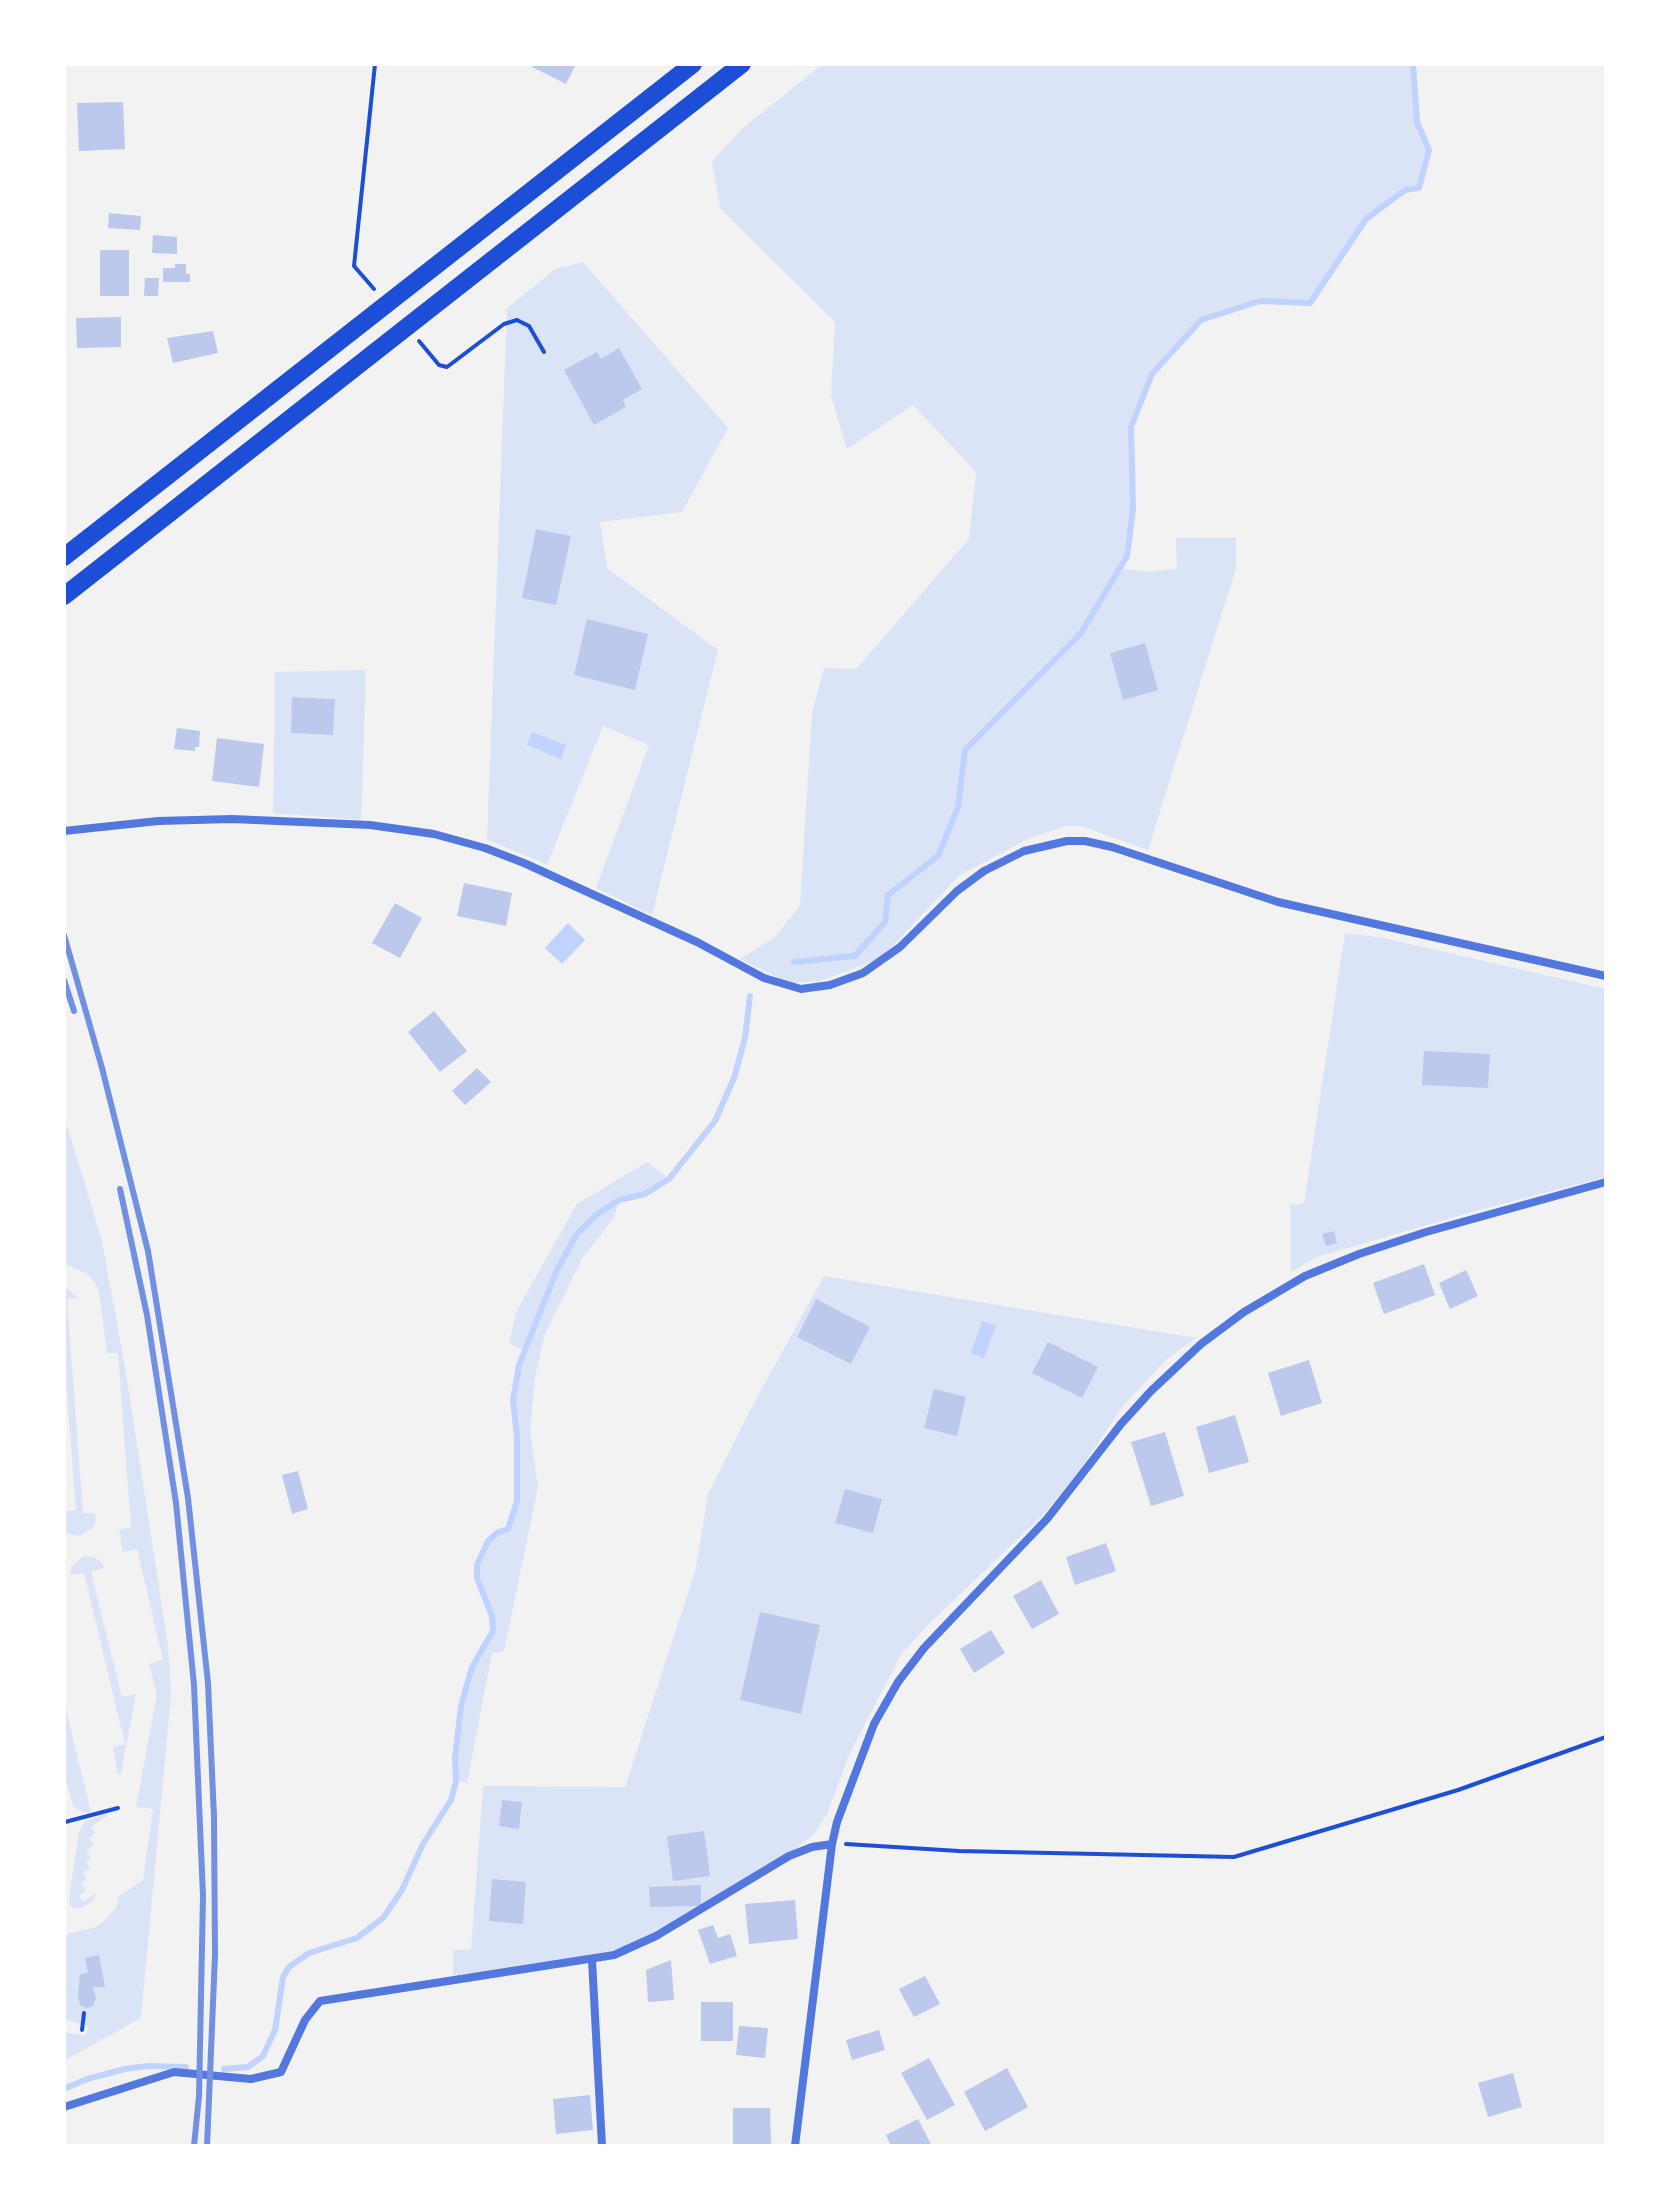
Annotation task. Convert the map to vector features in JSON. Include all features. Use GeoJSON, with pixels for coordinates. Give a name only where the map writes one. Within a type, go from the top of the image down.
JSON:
{"type":"FeatureCollection","features":[{"type":"Feature","properties":{"kind":"highway"},"geometry":{"type":"LineString","coordinates":[[64,557],[693,64]]}},
{"type":"Feature","properties":{"kind":"highway"},"geometry":{"type":"LineString","coordinates":[[64,596],[742,64]]}},
{"type":"Feature","properties":{"kind":"street"},"geometry":{"type":"LineString","coordinates":[[68,830],[158,821],[232,819],[370,825],[434,834],[498,852],[538,868],[697,942],[764,978],[801,989],[830,985],[863,973],[900,947],[957,891],[984,871],[1024,851],[1067,841],[1112,847],[1278,902],[1606,976]]}},
{"type":"Feature","properties":{"kind":"street"},"geometry":{"type":"LineString","coordinates":[[795,2146],[832,1844],[866,1741],[906,1669],[1047,1519],[1141,1402],[1201,1344],[1256,1304],[1328,1265],[1426,1232],[1606,1182]]}},
{"type":"Feature","properties":{"kind":"street"},"geometry":{"type":"LineString","coordinates":[[64,2107],[174,2072],[251,2079],[281,2072],[305,2020],[320,2001],[592,1960],[625,1951],[789,1856],[812,1847],[832,1844]]}},
{"type":"Feature","properties":{"kind":"street"},"geometry":{"type":"LineString","coordinates":[[592,1960],[602,2146]]}},
{"type":"Feature","properties":{"kind":"path"},"geometry":{"type":"LineString","coordinates":[[354,266],[375,64]]}},
{"type":"Feature","properties":{"kind":"path"},"geometry":{"type":"LineString","coordinates":[[438,363],[447,367],[510,321],[529,326],[544,352]]}},
{"type":"Feature","properties":{"kind":"path"},"geometry":{"type":"LineString","coordinates":[[832,1844],[959,1851],[1234,1857],[1458,1790],[1606,1737]]}},
{"type":"Feature","properties":{"kind":"path"},"geometry":{"type":"LineString","coordinates":[[65,1822],[118,1808]]}},
{"type":"Feature","properties":{"kind":"path"},"geometry":{"type":"LineString","coordinates":[[82,2030],[84,2013]]}},
{"type":"Feature","properties":{"kind":"shaded area"},"geometry":{"type":"Polygon","coordinates":[[[823,64],[1413,64],[1417,122],[1429,150],[1419,188],[1404,190],[1367,219],[1310,303],[1260,301],[1201,320],[1152,374],[1131,427],[1133,509],[1127,556],[1120,568],[1148,572],[1177,569],[1176,538],[1236,538],[1236,568],[1148,850],[1081,826],[1065,826],[1028,839],[960,875],[881,958],[821,981],[789,983],[740,959],[775,937],[800,905],[812,713],[824,668],[856,669],[969,539],[976,472],[913,405],[847,449],[831,396],[835,322],[720,208],[712,161],[743,128],[823,64]]]}},
{"type":"Feature","properties":{"kind":"shaded area"},"geometry":{"type":"Polygon","coordinates":[[[583,262],[728,428],[682,512],[600,522],[607,568],[718,650],[652,915],[596,888],[649,745],[603,726],[547,865],[487,839],[507,308],[555,269],[583,262]]]}},
{"type":"Feature","properties":{"kind":"shaded area"},"geometry":{"type":"Polygon","coordinates":[[[366,670],[361,820],[273,813],[275,672],[366,670]],[[293,697],[291,733],[333,734],[334,699],[293,697]]]}},
{"type":"Feature","properties":{"kind":"shaded area"},"geometry":{"type":"Polygon","coordinates":[[[1345,933],[1384,938],[1606,989],[1606,1177],[1317,1257],[1291,1272],[1290,1205],[1304,1203],[1345,933]]]}},
{"type":"Feature","properties":{"kind":"shaded area"},"geometry":{"type":"Polygon","coordinates":[[[64,1115],[102,1241],[168,1645],[171,1695],[141,2018],[64,2061],[64,2032],[86,2036],[88,2026],[64,2019],[64,1938],[69,1933],[93,1928],[103,1922],[116,1908],[119,1896],[143,1880],[153,1809],[136,1807],[157,1694],[149,1664],[163,1660],[137,1549],[123,1552],[119,1529],[131,1528],[118,1353],[107,1353],[99,1292],[95,1283],[88,1274],[64,1264],[64,1115]]]}},
{"type":"Feature","properties":{"kind":"shaded area"},"geometry":{"type":"Polygon","coordinates":[[[647,1162],[669,1179],[645,1194],[619,1200],[614,1218],[583,1257],[545,1334],[535,1377],[530,1432],[538,1487],[504,1651],[492,1653],[467,1783],[456,1781],[455,1758],[461,1706],[472,1667],[493,1631],[492,1616],[477,1578],[477,1565],[488,1541],[498,1532],[508,1529],[517,1501],[517,1436],[513,1400],[524,1351],[509,1343],[517,1310],[577,1204],[647,1162]]]}},
{"type":"Feature","properties":{"kind":"shaded area"},"geometry":{"type":"Polygon","coordinates":[[[824,1276],[1196,1338],[1167,1359],[1123,1406],[1079,1471],[1046,1512],[902,1653],[849,1755],[827,1814],[815,1833],[788,1855],[627,1947],[532,1967],[453,1975],[453,1950],[471,1949],[483,1786],[625,1787],[696,1568],[708,1494],[824,1276]]]}},
{"type":"Feature","properties":{"kind":"shaded area"},"geometry":{"type":"Polygon","coordinates":[[[64,1286],[79,1298],[67,1299],[83,1513],[95,1513],[96,1519],[93,1528],[79,1536],[69,1534],[64,1528],[64,1512],[76,1510],[64,1358],[64,1286]]]}},
{"type":"Feature","properties":{"kind":"shaded area"},"geometry":{"type":"Polygon","coordinates":[[[83,1556],[96,1558],[104,1568],[91,1572],[122,1697],[136,1694],[121,1774],[118,1773],[113,1747],[125,1744],[84,1573],[71,1575],[71,1567],[83,1556]]]}},
{"type":"Feature","properties":{"kind":"shaded area"},"geometry":{"type":"Polygon","coordinates":[[[64,1702],[91,1812],[74,1807],[64,1771],[64,1702]]]}},
{"type":"Feature","properties":{"kind":"shaded area"},"geometry":{"type":"Polygon","coordinates":[[[105,1814],[107,1816],[91,1827],[95,1833],[89,1838],[94,1845],[87,1850],[91,1858],[86,1862],[90,1868],[83,1873],[87,1879],[81,1884],[86,1891],[79,1896],[83,1902],[96,1893],[93,1901],[81,1908],[73,1908],[69,1903],[70,1890],[79,1832],[85,1822],[105,1814]]]}},
{"type":"Feature","properties":{"kind":"water"},"geometry":{"type":"Polygon","coordinates":[[[532,732],[566,745],[561,759],[527,745],[532,732]]]}},
{"type":"Feature","properties":{"kind":"water"},"geometry":{"type":"Polygon","coordinates":[[[568,923],[585,940],[562,964],[545,948],[568,923]]]}},
{"type":"Feature","properties":{"kind":"water"},"geometry":{"type":"Polygon","coordinates":[[[982,1321],[996,1326],[984,1358],[971,1353],[982,1321]]]}},
{"type":"Feature","properties":{"kind":"building"},"geometry":{"type":"Polygon","coordinates":[[[534,64],[576,64],[566,84],[532,67],[534,64]]]}},
{"type":"Feature","properties":{"kind":"building"},"geometry":{"type":"Polygon","coordinates":[[[123,102],[125,149],[79,151],[77,103],[123,102]]]}},
{"type":"Feature","properties":{"kind":"building"},"geometry":{"type":"Polygon","coordinates":[[[109,213],[141,216],[140,230],[108,228],[109,213]]]}},
{"type":"Feature","properties":{"kind":"building"},"geometry":{"type":"Polygon","coordinates":[[[153,235],[177,237],[177,254],[152,253],[153,235]]]}},
{"type":"Feature","properties":{"kind":"building"},"geometry":{"type":"Polygon","coordinates":[[[100,250],[129,250],[129,296],[100,296],[100,250]]]}},
{"type":"Feature","properties":{"kind":"building"},"geometry":{"type":"Polygon","coordinates":[[[175,264],[186,264],[190,282],[163,282],[163,268],[175,268],[175,264]]]}},
{"type":"Feature","properties":{"kind":"building"},"geometry":{"type":"Polygon","coordinates":[[[145,278],[159,278],[158,296],[144,296],[145,278]]]}},
{"type":"Feature","properties":{"kind":"building"},"geometry":{"type":"Polygon","coordinates":[[[121,317],[121,347],[77,348],[76,318],[121,317]]]}},
{"type":"Feature","properties":{"kind":"building"},"geometry":{"type":"Polygon","coordinates":[[[213,331],[218,353],[173,363],[167,338],[213,331]]]}},
{"type":"Feature","properties":{"kind":"building"},"geometry":{"type":"Polygon","coordinates":[[[619,348],[642,389],[623,400],[626,407],[594,425],[564,370],[597,352],[601,359],[619,348]]]}},
{"type":"Feature","properties":{"kind":"building"},"geometry":{"type":"Polygon","coordinates":[[[536,529],[571,536],[556,605],[522,598],[536,529]]]}},
{"type":"Feature","properties":{"kind":"building"},"geometry":{"type":"Polygon","coordinates":[[[587,619],[648,634],[635,690],[574,675],[587,619]]]}},
{"type":"Feature","properties":{"kind":"building"},"geometry":{"type":"Polygon","coordinates":[[[1145,643],[1158,690],[1123,700],[1110,653],[1145,643]]]}},
{"type":"Feature","properties":{"kind":"building"},"geometry":{"type":"Polygon","coordinates":[[[292,697],[335,699],[333,735],[291,733],[292,697]]]}},
{"type":"Feature","properties":{"kind":"building"},"geometry":{"type":"Polygon","coordinates":[[[177,728],[200,731],[199,747],[195,747],[195,751],[174,749],[177,728]]]}},
{"type":"Feature","properties":{"kind":"building"},"geometry":{"type":"Polygon","coordinates":[[[217,738],[264,744],[259,787],[212,781],[217,738]]]}},
{"type":"Feature","properties":{"kind":"building"},"geometry":{"type":"Polygon","coordinates":[[[464,883],[512,893],[506,926],[457,916],[464,883]]]}},
{"type":"Feature","properties":{"kind":"building"},"geometry":{"type":"Polygon","coordinates":[[[395,903],[422,918],[400,958],[372,943],[395,903]]]}},
{"type":"Feature","properties":{"kind":"building"},"geometry":{"type":"Polygon","coordinates":[[[434,1011],[467,1051],[440,1072],[408,1032],[434,1011]]]}},
{"type":"Feature","properties":{"kind":"building"},"geometry":{"type":"Polygon","coordinates":[[[1424,1051],[1490,1054],[1488,1088],[1422,1085],[1424,1051]]]}},
{"type":"Feature","properties":{"kind":"building"},"geometry":{"type":"Polygon","coordinates":[[[477,1068],[491,1082],[465,1105],[452,1091],[477,1068]]]}},
{"type":"Feature","properties":{"kind":"building"},"geometry":{"type":"Polygon","coordinates":[[[1334,1231],[1337,1243],[1326,1246],[1322,1234],[1334,1231]]]}},
{"type":"Feature","properties":{"kind":"building"},"geometry":{"type":"Polygon","coordinates":[[[1424,1264],[1435,1295],[1384,1314],[1373,1283],[1424,1264]]]}},
{"type":"Feature","properties":{"kind":"building"},"geometry":{"type":"Polygon","coordinates":[[[1466,1270],[1478,1296],[1450,1309],[1439,1283],[1466,1270]]]}},
{"type":"Feature","properties":{"kind":"building"},"geometry":{"type":"Polygon","coordinates":[[[816,1299],[870,1327],[851,1364],[797,1337],[816,1299]]]}},
{"type":"Feature","properties":{"kind":"building"},"geometry":{"type":"Polygon","coordinates":[[[1048,1342],[1098,1367],[1082,1398],[1032,1373],[1048,1342]]]}},
{"type":"Feature","properties":{"kind":"building"},"geometry":{"type":"Polygon","coordinates":[[[1309,1360],[1322,1403],[1281,1416],[1268,1373],[1309,1360]]]}},
{"type":"Feature","properties":{"kind":"building"},"geometry":{"type":"Polygon","coordinates":[[[934,1389],[966,1397],[957,1436],[924,1428],[934,1389]]]}},
{"type":"Feature","properties":{"kind":"building"},"geometry":{"type":"Polygon","coordinates":[[[1235,1415],[1249,1462],[1209,1473],[1196,1427],[1235,1415]]]}},
{"type":"Feature","properties":{"kind":"building"},"geometry":{"type":"Polygon","coordinates":[[[1165,1432],[1184,1496],[1151,1506],[1131,1442],[1165,1432]]]}},
{"type":"Feature","properties":{"kind":"building"},"geometry":{"type":"Polygon","coordinates":[[[298,1471],[308,1509],[292,1514],[282,1475],[298,1471]]]}},
{"type":"Feature","properties":{"kind":"building"},"geometry":{"type":"Polygon","coordinates":[[[845,1489],[882,1499],[873,1533],[835,1523],[845,1489]]]}},
{"type":"Feature","properties":{"kind":"building"},"geometry":{"type":"Polygon","coordinates":[[[1106,1543],[1116,1571],[1075,1585],[1066,1557],[1106,1543]]]}},
{"type":"Feature","properties":{"kind":"building"},"geometry":{"type":"Polygon","coordinates":[[[1041,1580],[1059,1614],[1032,1629],[1013,1596],[1041,1580]]]}},
{"type":"Feature","properties":{"kind":"building"},"geometry":{"type":"Polygon","coordinates":[[[760,1612],[820,1625],[801,1714],[740,1700],[760,1612]]]}},
{"type":"Feature","properties":{"kind":"building"},"geometry":{"type":"Polygon","coordinates":[[[991,1630],[1005,1653],[974,1673],[960,1649],[991,1630]]]}},
{"type":"Feature","properties":{"kind":"building"},"geometry":{"type":"Polygon","coordinates":[[[502,1800],[522,1802],[519,1829],[499,1826],[502,1800]]]}},
{"type":"Feature","properties":{"kind":"building"},"geometry":{"type":"Polygon","coordinates":[[[704,1831],[710,1876],[673,1881],[667,1836],[704,1831]]]}},
{"type":"Feature","properties":{"kind":"building"},"geometry":{"type":"Polygon","coordinates":[[[492,1879],[526,1882],[523,1924],[489,1921],[492,1879]]]}},
{"type":"Feature","properties":{"kind":"building"},"geometry":{"type":"Polygon","coordinates":[[[701,1885],[701,1906],[650,1907],[649,1887],[701,1885]]]}},
{"type":"Feature","properties":{"kind":"building"},"geometry":{"type":"Polygon","coordinates":[[[795,1900],[798,1939],[749,1944],[745,1904],[795,1900]]]}},
{"type":"Feature","properties":{"kind":"building"},"geometry":{"type":"Polygon","coordinates":[[[713,1925],[718,1938],[730,1934],[737,1956],[710,1964],[698,1930],[713,1925]]]}},
{"type":"Feature","properties":{"kind":"building"},"geometry":{"type":"Polygon","coordinates":[[[99,1955],[105,1987],[93,1987],[96,1998],[93,2006],[87,2008],[80,2005],[80,1974],[88,1973],[85,1958],[99,1955]]]}},
{"type":"Feature","properties":{"kind":"building"},"geometry":{"type":"Polygon","coordinates":[[[671,1960],[674,2000],[648,2002],[646,1970],[671,1960]]]}},
{"type":"Feature","properties":{"kind":"building"},"geometry":{"type":"Polygon","coordinates":[[[925,1976],[940,2004],[914,2017],[899,1989],[925,1976]]]}},
{"type":"Feature","properties":{"kind":"building"},"geometry":{"type":"Polygon","coordinates":[[[701,2002],[733,2002],[733,2041],[701,2041],[701,2002]]]}},
{"type":"Feature","properties":{"kind":"building"},"geometry":{"type":"Polygon","coordinates":[[[739,2026],[768,2028],[765,2058],[736,2055],[739,2026]]]}},
{"type":"Feature","properties":{"kind":"building"},"geometry":{"type":"Polygon","coordinates":[[[879,2030],[885,2050],[852,2060],[846,2040],[879,2030]]]}},
{"type":"Feature","properties":{"kind":"building"},"geometry":{"type":"Polygon","coordinates":[[[929,2058],[955,2105],[927,2120],[901,2073],[929,2058]]]}},
{"type":"Feature","properties":{"kind":"building"},"geometry":{"type":"Polygon","coordinates":[[[1007,2068],[1028,2107],[985,2131],[964,2092],[1007,2068]]]}},
{"type":"Feature","properties":{"kind":"building"},"geometry":{"type":"Polygon","coordinates":[[[1513,2073],[1522,2107],[1488,2117],[1478,2083],[1513,2073]]]}},
{"type":"Feature","properties":{"kind":"building"},"geometry":{"type":"Polygon","coordinates":[[[590,2095],[593,2130],[556,2134],[553,2099],[590,2095]]]}},
{"type":"Feature","properties":{"kind":"building"},"geometry":{"type":"Polygon","coordinates":[[[733,2108],[770,2108],[771,2146],[733,2146],[733,2108]]]}},
{"type":"Feature","properties":{"kind":"building"},"geometry":{"type":"Polygon","coordinates":[[[918,2119],[932,2146],[891,2146],[886,2135],[918,2119]]]}},
{"type":"Feature","properties":{"kind":"waterway"},"geometry":{"type":"LineString","coordinates":[[794,962],[855,956],[885,922],[888,895],[938,856],[958,807],[965,750],[1081,633],[1127,556],[1133,509],[1131,427],[1152,374],[1201,320],[1260,301],[1310,303],[1366,219],[1405,190],[1419,188],[1429,150],[1417,122],[1413,64]]}},
{"type":"Feature","properties":{"kind":"waterway"},"geometry":{"type":"LineString","coordinates":[[224,2069],[248,2067],[263,2056],[275,2030],[283,1977],[289,1967],[309,1953],[357,1938],[383,1918],[402,1890],[423,1844],[451,1800],[456,1781],[455,1758],[461,1706],[472,1667],[493,1631],[492,1616],[477,1578],[477,1565],[488,1541],[498,1532],[508,1529],[517,1501],[517,1436],[513,1400],[519,1365],[557,1270],[576,1235],[596,1215],[619,1200],[645,1194],[669,1179],[715,1121],[734,1078],[745,1038],[750,996]]}},
{"type":"Feature","properties":{"kind":"waterway"},"geometry":{"type":"LineString","coordinates":[[64,2089],[125,2069],[186,2067]]}},
{"type":"Feature","properties":{"kind":"railway"},"geometry":{"type":"LineString","coordinates":[[64,935],[102,1068],[148,1251],[188,1498],[208,1683],[214,1817],[215,1955],[207,2146]]}},
{"type":"Feature","properties":{"kind":"railway"},"geometry":{"type":"LineString","coordinates":[[64,980],[74,1011]]}},
{"type":"Feature","properties":{"kind":"railway"},"geometry":{"type":"LineString","coordinates":[[120,1189],[147,1315],[176,1503],[194,1685],[203,1896],[199,2096],[194,2146]]}}]}
